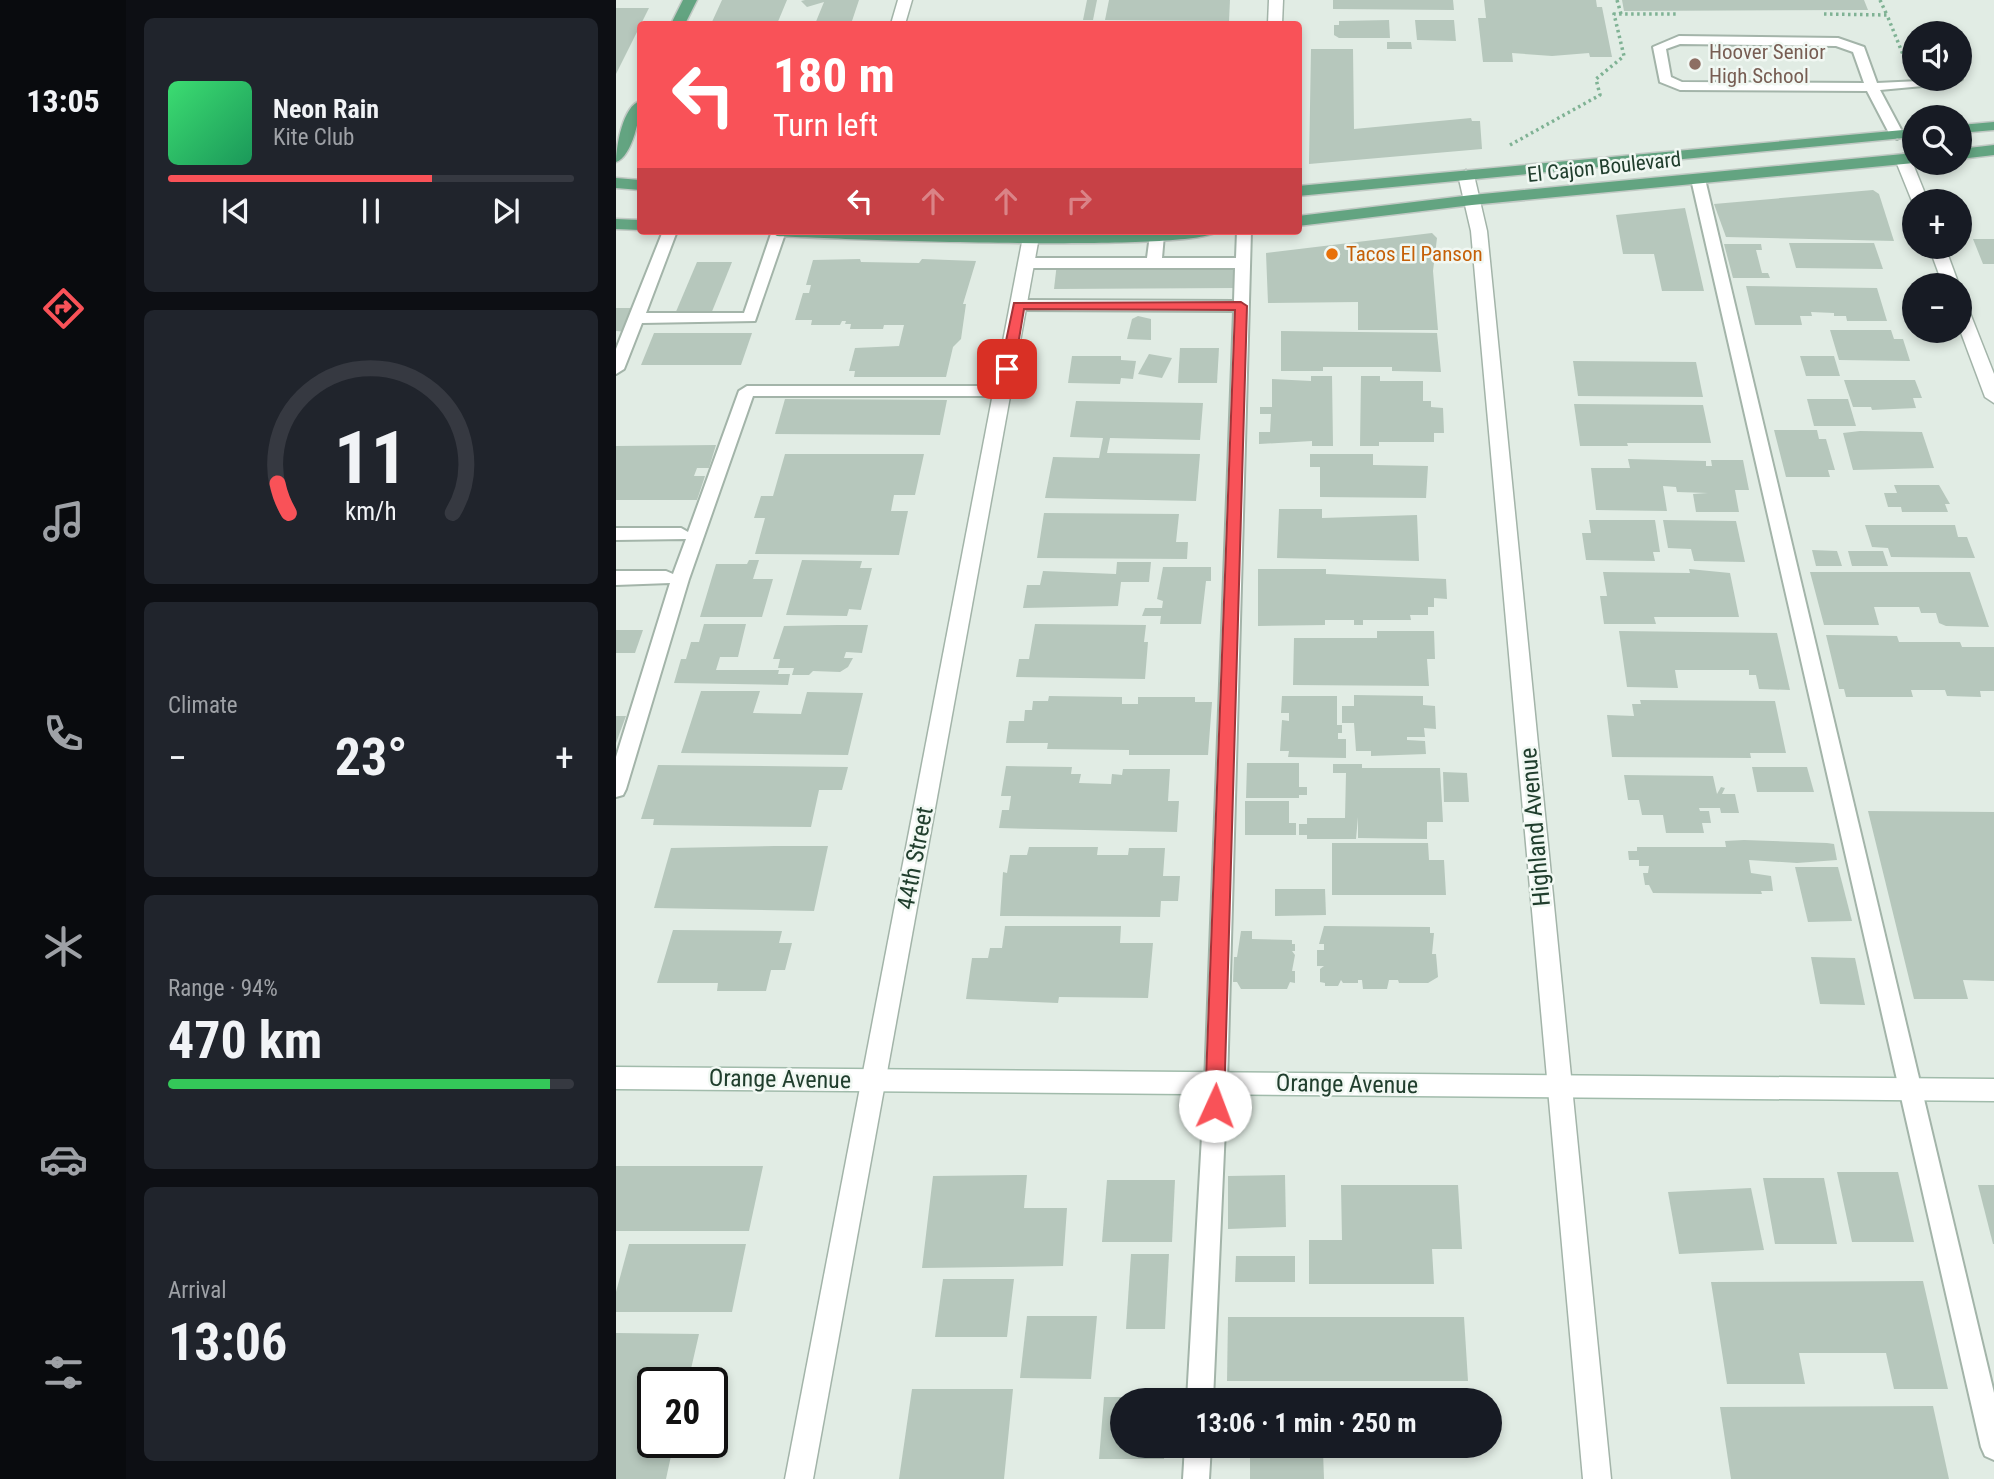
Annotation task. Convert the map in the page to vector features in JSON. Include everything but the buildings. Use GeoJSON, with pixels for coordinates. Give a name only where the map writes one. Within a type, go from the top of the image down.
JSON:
{"type":"FeatureCollection","features":[{"type":"Feature","properties":{"kind":"main road"},"geometry":{"type":"LineString","coordinates":[[680,21],[690,0]]}},
{"type":"Feature","properties":{"kind":"main road"},"geometry":{"type":"LineString","coordinates":[[616,157],[637,112]]}},
{"type":"Feature","properties":{"kind":"main road"},"geometry":{"type":"LineString","coordinates":[[1972,128],[1994,126]]}},
{"type":"Feature","properties":{"kind":"main road","name":"El Cajon Boulevard"},"geometry":{"type":"LineString","coordinates":[[1302,191],[1902,134]]}},
{"type":"Feature","properties":{"kind":"main road"},"geometry":{"type":"LineString","coordinates":[[1789,169],[1811,157],[1884,149],[1897,145],[1897,135]]}},
{"type":"Feature","properties":{"kind":"main road"},"geometry":{"type":"LineString","coordinates":[[1972,153],[1994,150]]}},
{"type":"Feature","properties":{"kind":"main road","name":"El Cajon Boulevard"},"geometry":{"type":"LineString","coordinates":[[1302,221],[1472,200],[1902,159]]}},
{"type":"Feature","properties":{"kind":"main road"},"geometry":{"type":"LineString","coordinates":[[616,183],[637,185]]}},
{"type":"Feature","properties":{"kind":"main road"},"geometry":{"type":"LineString","coordinates":[[616,224],[637,225]]}},
{"type":"Feature","properties":{"kind":"street"},"geometry":{"type":"LineString","coordinates":[[899,21],[905,0]]}},
{"type":"Feature","properties":{"kind":"street"},"geometry":{"type":"LineString","coordinates":[[1275,21],[1276,0]]}},
{"type":"Feature","properties":{"kind":"street","name":"Highland Avenue"},"geometry":{"type":"LineString","coordinates":[[1466,176],[1479,232],[1597,1479]]}},
{"type":"Feature","properties":{"kind":"street","name":"44th Street"},"geometry":{"type":"LineString","coordinates":[[799,1479],[1033,235]]}},
{"type":"Feature","properties":{"kind":"street"},"geometry":{"type":"LineString","coordinates":[[1972,339],[1994,397]]}},
{"type":"Feature","properties":{"kind":"street","name":"Orange Avenue"},"geometry":{"type":"LineString","coordinates":[[616,1078],[1994,1090]]}},
{"type":"Feature","properties":{"kind":"lane"},"geometry":{"type":"LineString","coordinates":[[1897,135],[1872,87],[1859,50],[1838,42],[1679,40],[1659,47],[1665,79],[1680,86],[1872,87],[1898,87],[1902,86]]}},
{"type":"Feature","properties":{"kind":"lane"},"geometry":{"type":"LineString","coordinates":[[1698,178],[1994,1447]]}},
{"type":"Feature","properties":{"kind":"lane"},"geometry":{"type":"LineString","coordinates":[[616,369],[668,235]]}},
{"type":"Feature","properties":{"kind":"lane"},"geometry":{"type":"LineString","coordinates":[[636,318],[750,318],[777,235]]}},
{"type":"Feature","properties":{"kind":"lane"},"geometry":{"type":"LineString","coordinates":[[1154,263],[1157,235]]}},
{"type":"Feature","properties":{"kind":"lane"},"geometry":{"type":"LineString","coordinates":[[1201,1388],[1216,1083],[1244,235]]}},
{"type":"Feature","properties":{"kind":"lane"},"geometry":{"type":"LineString","coordinates":[[1026,263],[1244,263]]}},
{"type":"Feature","properties":{"kind":"lane"},"geometry":{"type":"LineString","coordinates":[[1019,305],[1241,306]]}},
{"type":"Feature","properties":{"kind":"lane"},"geometry":{"type":"LineString","coordinates":[[616,789],[680,579],[747,391],[1003,391]]}},
{"type":"Feature","properties":{"kind":"lane"},"geometry":{"type":"LineString","coordinates":[[616,534],[681,534]]}},
{"type":"Feature","properties":{"kind":"lane"},"geometry":{"type":"LineString","coordinates":[[616,578],[666,578]]}},
{"type":"Feature","properties":{"kind":"lane"},"geometry":{"type":"LineString","coordinates":[[1196,1479],[1197,1458]]}},
{"type":"Feature","properties":{"kind":"path"},"geometry":{"type":"LineString","coordinates":[[1617,0],[1620,14]]}},
{"type":"Feature","properties":{"kind":"path"},"geometry":{"type":"LineString","coordinates":[[1880,0],[1887,15]]}},
{"type":"Feature","properties":{"kind":"place","name":"Hoover Senior High School"},"geometry":{"type":"Point","coordinates":[1695,64]}},
{"type":"Feature","properties":{"kind":"place","name":"Tacos El Panson"},"geometry":{"type":"Point","coordinates":[1332,254]}},
{"type":"Feature","properties":{"kind":"route"},"geometry":{"type":"LineString","coordinates":[[1007,369],[1019,305],[1241,306],[1235,421],[1215,1106]]}}]}
